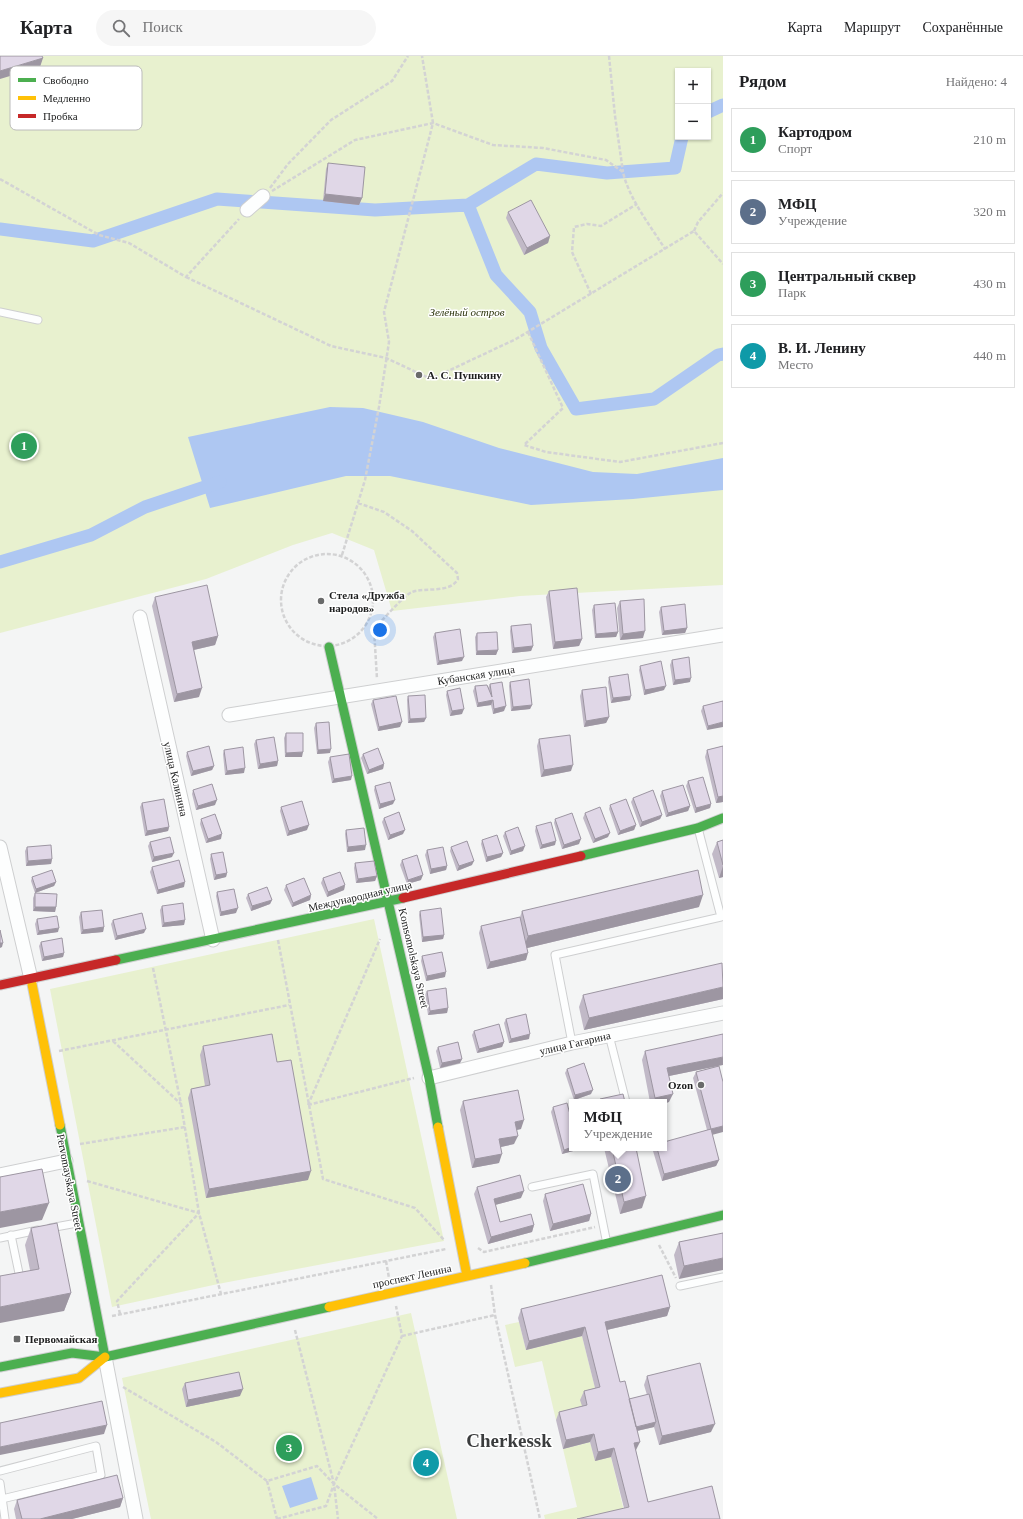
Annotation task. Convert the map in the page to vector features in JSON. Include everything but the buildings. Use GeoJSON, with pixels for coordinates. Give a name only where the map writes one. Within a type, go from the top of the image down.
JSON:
{"type":"FeatureCollection","features":[{"type":"Feature","properties":{"kind":"main road","name":"Komsomolskaya Street"},"geometry":{"type":"LineString","coordinates":[[329,646],[429,1078],[467,1276]]}},
{"type":"Feature","properties":{"kind":"main road","name":"Международная улица"},"geometry":{"type":"LineString","coordinates":[[0,985],[388,902],[698,828],[723,818]]}},
{"type":"Feature","properties":{"kind":"main road","name":"Pervomayskaya Street"},"geometry":{"type":"LineString","coordinates":[[31,979],[104,1357]]}},
{"type":"Feature","properties":{"kind":"main road","name":"проспект Ленина"},"geometry":{"type":"LineString","coordinates":[[0,1367],[72,1353],[104,1357],[467,1276],[723,1216]]}},
{"type":"Feature","properties":{"kind":"main road","name":"проспект Ленина"},"geometry":{"type":"LineString","coordinates":[[0,1393],[78,1378],[104,1357]]}},
{"type":"Feature","properties":{"kind":"street"},"geometry":{"type":"LineString","coordinates":[[247,210],[264,196]]}},
{"type":"Feature","properties":{"kind":"street","name":"улица Калинина"},"geometry":{"type":"LineString","coordinates":[[140,617],[213,940]]}},
{"type":"Feature","properties":{"kind":"street","name":"Кубанская улица"},"geometry":{"type":"LineString","coordinates":[[229,715],[723,635]]}},
{"type":"Feature","properties":{"kind":"street","name":"Pervomayskaya Street"},"geometry":{"type":"LineString","coordinates":[[0,847],[31,979]]}},
{"type":"Feature","properties":{"kind":"street","name":"улица Гагарина"},"geometry":{"type":"LineString","coordinates":[[429,1078],[572,1043],[723,1012]]}},
{"type":"Feature","properties":{"kind":"street"},"geometry":{"type":"LineString","coordinates":[[0,1175],[66,1161]]}},
{"type":"Feature","properties":{"kind":"street","name":"Pervomayskaya Street"},"geometry":{"type":"LineString","coordinates":[[104,1357],[136,1519]]}},
{"type":"Feature","properties":{"kind":"lane"},"geometry":{"type":"LineString","coordinates":[[0,312],[38,320]]}},
{"type":"Feature","properties":{"kind":"lane"},"geometry":{"type":"LineString","coordinates":[[572,1043],[555,955],[720,917],[698,828]]}},
{"type":"Feature","properties":{"kind":"lane"},"geometry":{"type":"LineString","coordinates":[[609,1035],[625,1099]]}},
{"type":"Feature","properties":{"kind":"lane"},"geometry":{"type":"LineString","coordinates":[[532,1187],[593,1174],[607,1244]]}},
{"type":"Feature","properties":{"kind":"lane"},"geometry":{"type":"LineString","coordinates":[[0,1238],[77,1223]]}},
{"type":"Feature","properties":{"kind":"lane"},"geometry":{"type":"LineString","coordinates":[[0,1282],[20,1278],[11,1235]]}},
{"type":"Feature","properties":{"kind":"lane"},"geometry":{"type":"LineString","coordinates":[[680,1286],[723,1277]]}},
{"type":"Feature","properties":{"kind":"lane"},"geometry":{"type":"LineString","coordinates":[[0,1471],[96,1446],[101,1476],[2,1499]]}},
{"type":"Feature","properties":{"kind":"lane"},"geometry":{"type":"LineString","coordinates":[[0,1483],[5,1519]]}},
{"type":"Feature","properties":{"kind":"path"},"geometry":{"type":"LineString","coordinates":[[264,196],[288,164],[331,120],[392,81],[408,56]]}},
{"type":"Feature","properties":{"kind":"path"},"geometry":{"type":"LineString","coordinates":[[342,555],[365,480],[379,407],[389,342],[384,312],[433,123],[422,56]]}},
{"type":"Feature","properties":{"kind":"path"},"geometry":{"type":"LineString","coordinates":[[609,56],[615,116],[625,182],[665,249]]}},
{"type":"Feature","properties":{"kind":"path"},"geometry":{"type":"LineString","coordinates":[[264,196],[355,140],[433,123],[493,145],[543,148],[606,160],[623,172]]}},
{"type":"Feature","properties":{"kind":"path"},"geometry":{"type":"LineString","coordinates":[[0,179],[99,235],[128,243],[186,277],[331,346],[386,358],[431,379],[528,332],[694,231],[698,222],[723,193]]}},
{"type":"Feature","properties":{"kind":"path"},"geometry":{"type":"LineString","coordinates":[[591,294],[572,252],[574,227],[587,224],[601,226],[637,204]]}},
{"type":"Feature","properties":{"kind":"path"},"geometry":{"type":"LineString","coordinates":[[186,277],[247,210]]}},
{"type":"Feature","properties":{"kind":"path"},"geometry":{"type":"LineString","coordinates":[[694,231],[723,264]]}},
{"type":"Feature","properties":{"kind":"path"},"geometry":{"type":"LineString","coordinates":[[528,332],[563,408],[524,445],[546,452],[620,462],[723,443]]}},
{"type":"Feature","properties":{"kind":"path"},"geometry":{"type":"LineString","coordinates":[[358,503],[384,512],[412,530],[457,573],[458,579],[453,585],[437,589],[411,592],[374,629],[378,691]]}},
{"type":"Feature","properties":{"kind":"path"},"geometry":{"type":"LineString","coordinates":[[314,554],[342,555],[363,570],[373,593],[370,618],[353,638],[329,646],[303,640],[284,620],[280,593],[291,568],[314,554]]}},
{"type":"Feature","properties":{"kind":"path"},"geometry":{"type":"LineString","coordinates":[[308,1106],[381,934]]}},
{"type":"Feature","properties":{"kind":"path"},"geometry":{"type":"LineString","coordinates":[[96,1319],[450,1248],[415,1208],[323,1179],[308,1106],[278,940]]}},
{"type":"Feature","properties":{"kind":"path"},"geometry":{"type":"LineString","coordinates":[[150,953],[181,1104],[199,1214],[221,1294]]}},
{"type":"Feature","properties":{"kind":"path"},"geometry":{"type":"LineString","coordinates":[[45,1054],[289,1005]]}},
{"type":"Feature","properties":{"kind":"path"},"geometry":{"type":"LineString","coordinates":[[112,1041],[181,1104]]}},
{"type":"Feature","properties":{"kind":"path"},"geometry":{"type":"LineString","coordinates":[[308,1106],[416,1078]]}},
{"type":"Feature","properties":{"kind":"path"},"geometry":{"type":"LineString","coordinates":[[82,1151],[80,1143],[185,1127]]}},
{"type":"Feature","properties":{"kind":"path"},"geometry":{"type":"LineString","coordinates":[[86,1174],[88,1182],[199,1214]]}},
{"type":"Feature","properties":{"kind":"path"},"geometry":{"type":"LineString","coordinates":[[120,1314],[117,1301],[199,1214]]}},
{"type":"Feature","properties":{"kind":"path"},"geometry":{"type":"LineString","coordinates":[[461,1247],[472,1244],[484,1252],[603,1225]]}},
{"type":"Feature","properties":{"kind":"path"},"geometry":{"type":"LineString","coordinates":[[653,1233],[680,1286]]}},
{"type":"Feature","properties":{"kind":"path"},"geometry":{"type":"LineString","coordinates":[[494,1299],[495,1314],[540,1519]]}},
{"type":"Feature","properties":{"kind":"path"},"geometry":{"type":"LineString","coordinates":[[109,1379],[216,1442],[267,1481],[277,1519],[326,1506],[334,1484],[402,1336],[495,1314]]}},
{"type":"Feature","properties":{"kind":"path"},"geometry":{"type":"LineString","coordinates":[[291,1316],[334,1484],[338,1519]]}},
{"type":"Feature","properties":{"kind":"path"},"geometry":{"type":"LineString","coordinates":[[267,1481],[317,1466],[334,1484],[378,1519]]}},
{"type":"Feature","properties":{"kind":"green space","name":"Зелёный остров"},"geometry":{"type":"Polygon","coordinates":[[[0,56],[723,56],[723,585],[520,596],[392,611],[374,550],[332,533],[293,545],[206,579],[0,633],[0,56]]]}},
{"type":"Feature","properties":{"kind":"green space"},"geometry":{"type":"Polygon","coordinates":[[[374,919],[444,1241],[218,1284],[112,1307],[50,989],[374,919]]]}},
{"type":"Feature","properties":{"kind":"green space"},"geometry":{"type":"Polygon","coordinates":[[[411,1313],[457,1519],[151,1519],[122,1378],[411,1313]]]}},
{"type":"Feature","properties":{"kind":"green space"},"geometry":{"type":"Polygon","coordinates":[[[519,1322],[526,1350],[582,1336],[597,1396],[584,1414],[556,1420],[542,1361],[515,1367],[505,1325],[519,1322]]]}},
{"type":"Feature","properties":{"kind":"green space"},"geometry":{"type":"Polygon","coordinates":[[[590,1442],[595,1460],[611,1457],[625,1515],[611,1519],[545,1519],[544,1515],[577,1507],[563,1449],[590,1442]]]}},
{"type":"Feature","properties":{"kind":"water"},"geometry":{"type":"Polygon","coordinates":[[[330,407],[363,408],[423,422],[499,448],[593,472],[637,474],[723,458],[723,490],[633,499],[531,505],[390,476],[346,476],[210,508],[188,437],[330,407]]]}},
{"type":"Feature","properties":{"kind":"water"},"geometry":{"type":"Polygon","coordinates":[[[311,1477],[318,1499],[290,1508],[282,1486],[311,1477]]]}},
{"type":"Feature","properties":{"kind":"waterway"},"geometry":{"type":"LineString","coordinates":[[711,111],[723,105]]}},
{"type":"Feature","properties":{"kind":"waterway"},"geometry":{"type":"LineString","coordinates":[[0,229],[93,241],[217,199],[375,210],[468,205],[536,164],[607,173],[675,168],[681,140]]}},
{"type":"Feature","properties":{"kind":"waterway"},"geometry":{"type":"LineString","coordinates":[[468,205],[496,275],[530,312],[541,348],[576,409],[654,399],[718,355],[723,354]]}},
{"type":"Feature","properties":{"kind":"waterway"},"geometry":{"type":"LineString","coordinates":[[0,562],[91,535],[145,507],[220,482]]}},
{"type":"Feature","properties":{"kind":"traffic: fast"},"geometry":{"type":"LineString","coordinates":[[329,647],[429,1078],[438,1127]]}},
{"type":"Feature","properties":{"kind":"traffic: fast"},"geometry":{"type":"LineString","coordinates":[[581,856],[698,828],[723,818]]}},
{"type":"Feature","properties":{"kind":"traffic: fast"},"geometry":{"type":"LineString","coordinates":[[116,960],[403,898]]}},
{"type":"Feature","properties":{"kind":"traffic: fast"},"geometry":{"type":"LineString","coordinates":[[60,1125],[105,1357]]}},
{"type":"Feature","properties":{"kind":"traffic: fast"},"geometry":{"type":"LineString","coordinates":[[525,1263],[723,1215]]}},
{"type":"Feature","properties":{"kind":"traffic: fast"},"geometry":{"type":"LineString","coordinates":[[0,1367],[72,1353],[105,1357],[329,1307]]}},
{"type":"Feature","properties":{"kind":"traffic: slow"},"geometry":{"type":"LineString","coordinates":[[31,979],[60,1125]]}},
{"type":"Feature","properties":{"kind":"traffic: slow"},"geometry":{"type":"LineString","coordinates":[[438,1127],[467,1276]]}},
{"type":"Feature","properties":{"kind":"traffic: slow"},"geometry":{"type":"LineString","coordinates":[[329,1307],[525,1263]]}},
{"type":"Feature","properties":{"kind":"traffic: slow"},"geometry":{"type":"LineString","coordinates":[[0,1393],[79,1378],[105,1357]]}},
{"type":"Feature","properties":{"kind":"traffic: jam"},"geometry":{"type":"LineString","coordinates":[[403,898],[581,856]]}},
{"type":"Feature","properties":{"kind":"traffic: jam"},"geometry":{"type":"LineString","coordinates":[[0,985],[116,960]]}},
{"type":"Feature","properties":{"kind":"place","name":"А. С. Пушкину"},"geometry":{"type":"Point","coordinates":[419,375]}},
{"type":"Feature","properties":{"kind":"place","name":"Картодром"},"geometry":{"type":"Point","coordinates":[24,446]}},
{"type":"Feature","properties":{"kind":"place","name":"Стела «Дружба народов»"},"geometry":{"type":"Point","coordinates":[321,601]}},
{"type":"Feature","properties":{"kind":"place","name":"Ozon"},"geometry":{"type":"Point","coordinates":[701,1085]}},
{"type":"Feature","properties":{"kind":"place","name":"МФЦ"},"geometry":{"type":"Point","coordinates":[618,1179]}},
{"type":"Feature","properties":{"kind":"place","name":"Первомайская"},"geometry":{"type":"Point","coordinates":[17,1339]}},
{"type":"Feature","properties":{"kind":"place","name":"Центральный сквер"},"geometry":{"type":"Point","coordinates":[289,1448]}},
{"type":"Feature","properties":{"kind":"place","name":"В. И. Ленину"},"geometry":{"type":"Point","coordinates":[426,1463]}},
{"type":"Feature","properties":{"kind":"district","name":"Cherkessk"},"geometry":{"type":"Point","coordinates":[509,1440]}}]}
